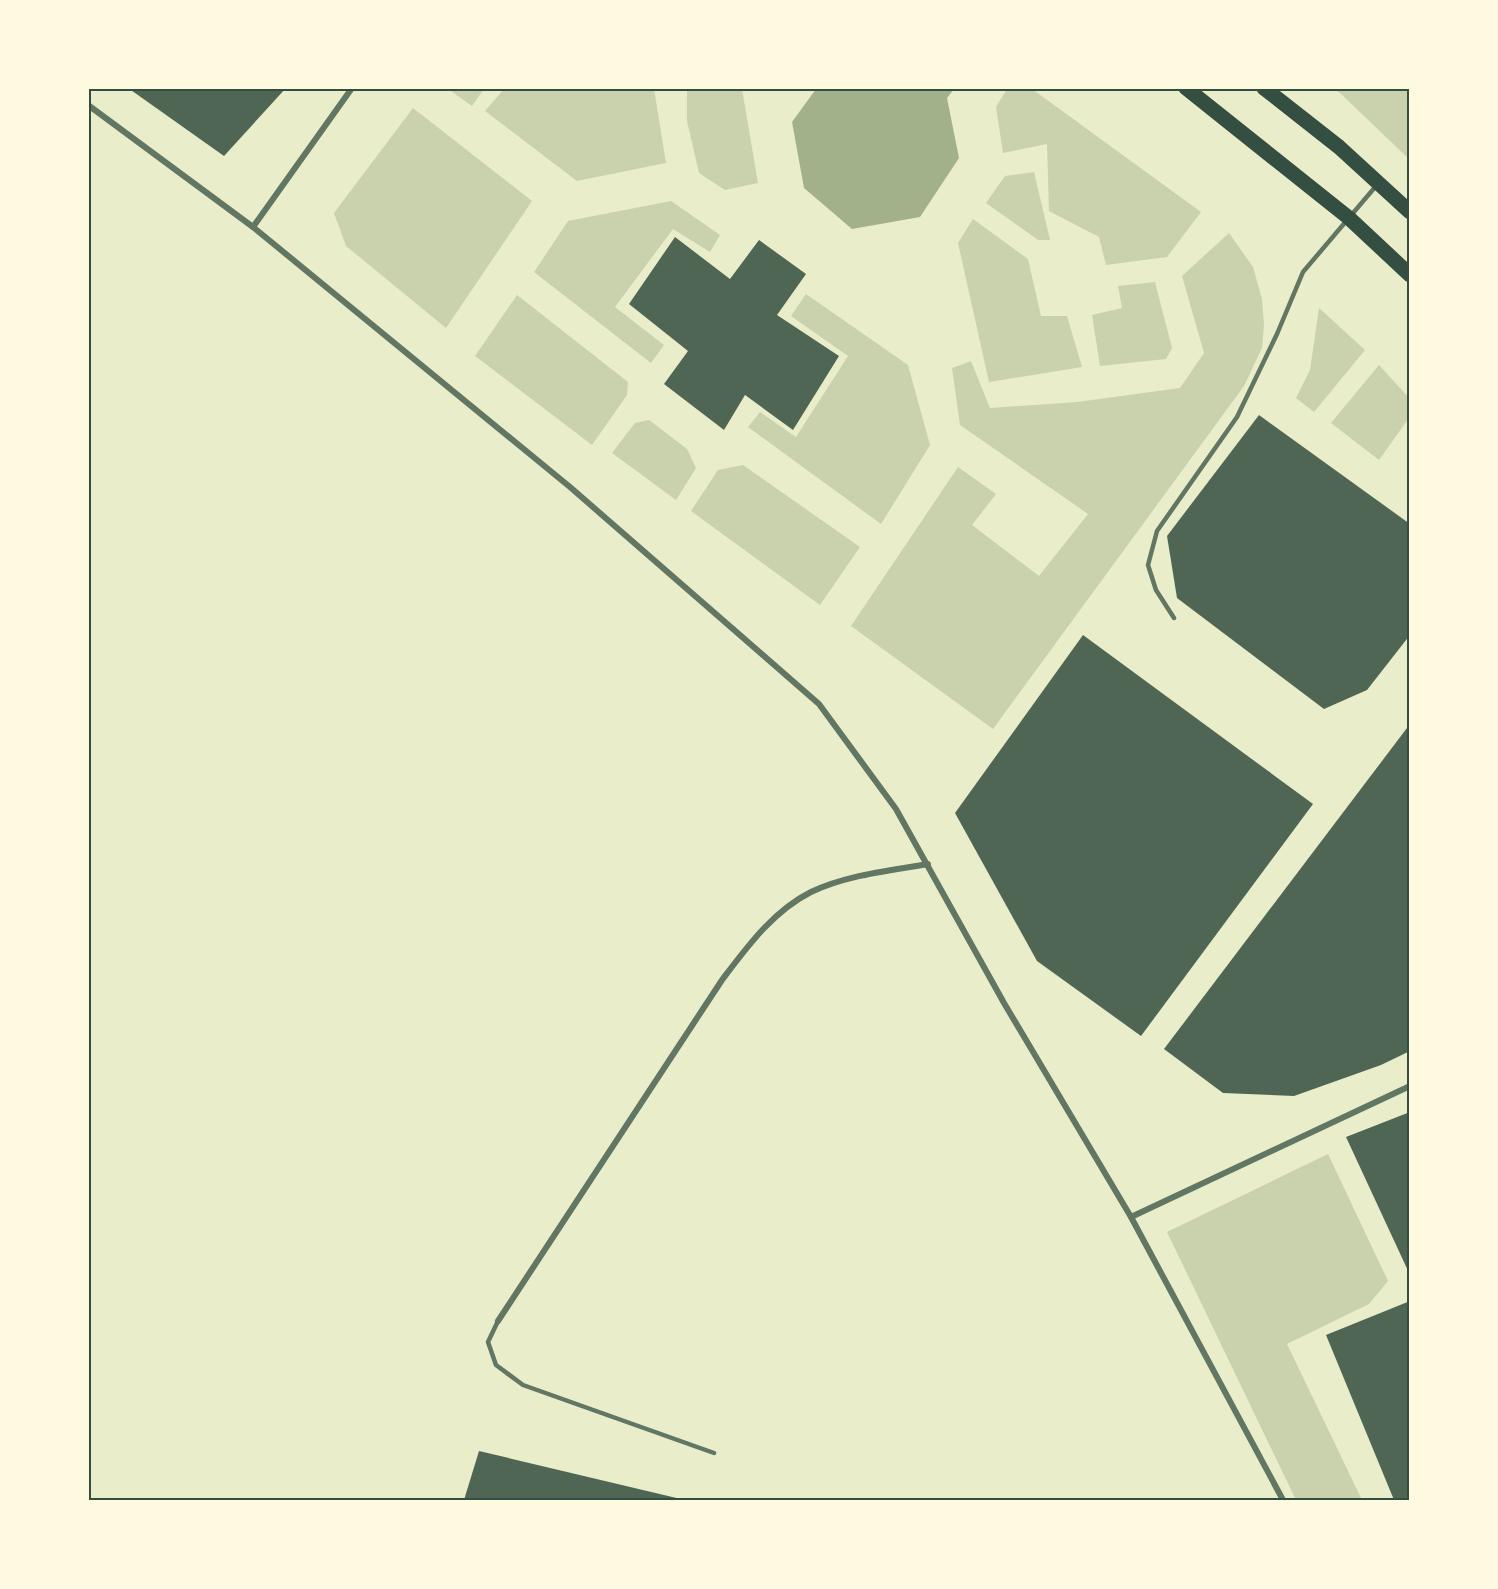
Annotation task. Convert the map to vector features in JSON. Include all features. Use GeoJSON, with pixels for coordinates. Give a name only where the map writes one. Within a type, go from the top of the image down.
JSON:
{"type":"FeatureCollection","features":[{"type":"Feature","properties":{"kind":"main road"},"geometry":{"type":"LineString","coordinates":[[1186,88],[1349,218],[1410,275]]}},
{"type":"Feature","properties":{"kind":"main road"},"geometry":{"type":"LineString","coordinates":[[1264,88],[1379,182],[1410,212]]}},
{"type":"Feature","properties":{"kind":"street"},"geometry":{"type":"LineString","coordinates":[[253,226],[352,88]]}},
{"type":"Feature","properties":{"kind":"street"},"geometry":{"type":"LineString","coordinates":[[88,105],[253,226],[570,487],[807,693],[896,809],[1004,1003],[1131,1217],[1283,1500]]}},
{"type":"Feature","properties":{"kind":"street"},"geometry":{"type":"LineString","coordinates":[[498,1321],[722,980],[754,938],[810,892],[854,878],[928,864]]}},
{"type":"Feature","properties":{"kind":"street"},"geometry":{"type":"LineString","coordinates":[[1131,1217],[1410,1086]]}},
{"type":"Feature","properties":{"kind":"lane"},"geometry":{"type":"LineString","coordinates":[[1174,618],[1155,590],[1148,565],[1157,531],[1237,417],[1277,334],[1303,272],[1379,182]]}},
{"type":"Feature","properties":{"kind":"lane"},"geometry":{"type":"LineString","coordinates":[[498,1321],[488,1342],[496,1365],[523,1385],[714,1453]]}},
{"type":"Feature","properties":{"kind":"shaded area"},"geometry":{"type":"Polygon","coordinates":[[[448,89],[484,89],[472,106],[448,89]]]}},
{"type":"Feature","properties":{"kind":"shaded area"},"geometry":{"type":"Polygon","coordinates":[[[504,89],[654,89],[666,163],[577,181],[485,111],[504,89]]]}},
{"type":"Feature","properties":{"kind":"shaded area"},"geometry":{"type":"Polygon","coordinates":[[[687,89],[742,89],[758,183],[725,190],[699,173],[687,121],[687,89]]]}},
{"type":"Feature","properties":{"kind":"shaded area"},"geometry":{"type":"Polygon","coordinates":[[[816,89],[954,89],[947,98],[959,158],[920,217],[852,229],[804,188],[792,122],[816,89]]]}},
{"type":"Feature","properties":{"kind":"shaded area"},"geometry":{"type":"Polygon","coordinates":[[[1007,89],[1032,89],[1201,212],[1167,257],[1106,265],[1099,237],[1049,211],[1047,144],[1003,153],[996,107],[1007,89]]]}},
{"type":"Feature","properties":{"kind":"shaded area"},"geometry":{"type":"Polygon","coordinates":[[[1334,89],[1409,89],[1409,159],[1340,93],[1334,89]]]}},
{"type":"Feature","properties":{"kind":"shaded area"},"geometry":{"type":"Polygon","coordinates":[[[413,108],[532,201],[446,328],[346,246],[334,213],[413,108]]]}},
{"type":"Feature","properties":{"kind":"shaded area"},"geometry":{"type":"Polygon","coordinates":[[[1034,172],[1050,240],[1038,240],[986,203],[1005,176],[1034,172]]]}},
{"type":"Feature","properties":{"kind":"shaded area"},"geometry":{"type":"Polygon","coordinates":[[[671,201],[720,235],[710,252],[673,229],[615,307],[664,345],[651,363],[534,272],[568,221],[671,201]]]}},
{"type":"Feature","properties":{"kind":"shaded area"},"geometry":{"type":"Polygon","coordinates":[[[973,219],[1028,259],[1041,316],[1067,316],[1082,367],[989,382],[958,243],[973,219]]]}},
{"type":"Feature","properties":{"kind":"shaded area"},"geometry":{"type":"Polygon","coordinates":[[[1229,233],[1253,267],[1262,299],[1264,325],[1262,348],[1244,386],[993,729],[851,626],[958,467],[996,494],[972,525],[1039,576],[1088,514],[960,425],[952,368],[971,361],[990,408],[1077,402],[1180,388],[1204,353],[1182,276],[1229,233]]]}},
{"type":"Feature","properties":{"kind":"shaded area"},"geometry":{"type":"Polygon","coordinates":[[[1155,282],[1172,348],[1166,359],[1100,366],[1092,315],[1122,308],[1118,286],[1155,282]]]}},
{"type":"Feature","properties":{"kind":"shaded area"},"geometry":{"type":"Polygon","coordinates":[[[806,294],[908,365],[930,445],[881,524],[748,427],[760,412],[796,437],[848,356],[791,316],[806,294]]]}},
{"type":"Feature","properties":{"kind":"shaded area"},"geometry":{"type":"Polygon","coordinates":[[[517,295],[628,382],[627,395],[592,445],[475,356],[517,295]]]}},
{"type":"Feature","properties":{"kind":"shaded area"},"geometry":{"type":"Polygon","coordinates":[[[1319,308],[1365,350],[1314,412],[1296,398],[1310,370],[1319,308]]]}},
{"type":"Feature","properties":{"kind":"shaded area"},"geometry":{"type":"Polygon","coordinates":[[[1379,365],[1410,399],[1409,418],[1379,460],[1331,423],[1379,365]]]}},
{"type":"Feature","properties":{"kind":"shaded area"},"geometry":{"type":"Polygon","coordinates":[[[649,420],[687,449],[696,468],[676,500],[612,453],[635,423],[649,420]]]}},
{"type":"Feature","properties":{"kind":"shaded area"},"geometry":{"type":"Polygon","coordinates":[[[743,465],[860,547],[820,605],[691,511],[718,470],[743,465]]]}},
{"type":"Feature","properties":{"kind":"shaded area"},"geometry":{"type":"Polygon","coordinates":[[[1328,1154],[1388,1281],[1369,1304],[1287,1344],[1362,1500],[1296,1500],[1167,1232],[1328,1154]]]}},
{"type":"Feature","properties":{"kind":"building"},"geometry":{"type":"Polygon","coordinates":[[[128,88],[286,88],[224,156],[128,88]]]}},
{"type":"Feature","properties":{"kind":"building"},"geometry":{"type":"Polygon","coordinates":[[[675,237],[730,279],[759,240],[806,274],[777,315],[839,356],[793,430],[745,395],[724,430],[664,384],[688,351],[629,304],[675,237]]]}},
{"type":"Feature","properties":{"kind":"building"},"geometry":{"type":"Polygon","coordinates":[[[1259,415],[1410,524],[1410,635],[1367,690],[1324,709],[1177,598],[1167,536],[1259,415]]]}},
{"type":"Feature","properties":{"kind":"building"},"geometry":{"type":"Polygon","coordinates":[[[1083,635],[1313,804],[1141,1036],[1037,961],[955,813],[1083,635]]]}},
{"type":"Feature","properties":{"kind":"building"},"geometry":{"type":"Polygon","coordinates":[[[1410,724],[1410,1051],[1381,1065],[1294,1096],[1223,1093],[1164,1049],[1410,724]]]}},
{"type":"Feature","properties":{"kind":"building"},"geometry":{"type":"Polygon","coordinates":[[[1410,1112],[1410,1275],[1346,1137],[1410,1112]]]}},
{"type":"Feature","properties":{"kind":"building"},"geometry":{"type":"Polygon","coordinates":[[[1410,1301],[1410,1500],[1394,1500],[1326,1335],[1410,1301]]]}},
{"type":"Feature","properties":{"kind":"building"},"geometry":{"type":"Polygon","coordinates":[[[479,1451],[685,1500],[464,1500],[479,1451]]]}}]}
